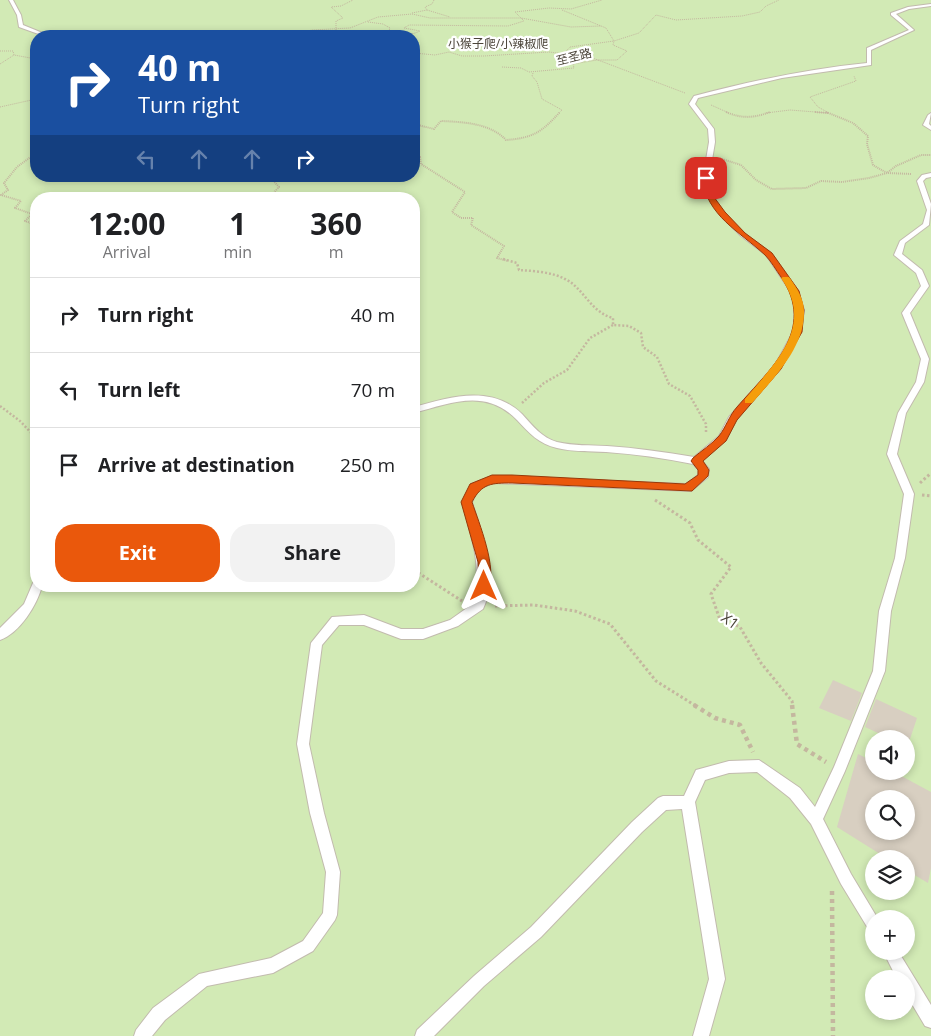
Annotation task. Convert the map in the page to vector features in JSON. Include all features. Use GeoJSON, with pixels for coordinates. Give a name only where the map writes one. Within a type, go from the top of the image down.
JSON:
{"type":"FeatureCollection","features":[{"type":"Feature","properties":{"kind":"lane"},"geometry":{"type":"LineString","coordinates":[[11,0],[19,16],[21,26],[32,30]]}},
{"type":"Feature","properties":{"kind":"lane"},"geometry":{"type":"LineString","coordinates":[[696,461],[722,438],[732,418],[778,366],[797,332],[800,310],[794,291],[769,254],[743,235],[722,214],[708,193],[706,178],[712,129],[692,104],[696,97],[730,87],[797,72],[868,64],[869,49],[912,30],[893,14],[908,8],[931,5]]}},
{"type":"Feature","properties":{"kind":"lane"},"geometry":{"type":"LineString","coordinates":[[931,115],[926,125],[931,128]]}},
{"type":"Feature","properties":{"kind":"lane"},"geometry":{"type":"LineString","coordinates":[[816,819],[839,771],[879,671],[885,611],[900,558],[909,494],[892,454],[902,413],[920,382],[925,359],[906,313],[925,286],[919,272],[898,255],[902,242],[926,225],[930,210],[920,182],[927,176]]}},
{"type":"Feature","properties":{"kind":"lane"},"geometry":{"type":"LineString","coordinates":[[142,1036],[159,1014],[204,979],[273,966],[308,946],[330,915],[333,872],[317,813],[303,744],[317,643],[336,620],[364,620],[401,634],[423,634],[454,623],[479,606],[484,586],[484,562],[467,502],[474,487],[492,479],[688,488],[703,476],[704,470],[696,461],[634,452],[556,445],[533,434],[514,412],[498,403],[478,397],[459,397],[420,408]]}},
{"type":"Feature","properties":{"kind":"lane"},"geometry":{"type":"LineString","coordinates":[[0,635],[19,619],[34,598],[36,592]]}},
{"type":"Feature","properties":{"kind":"lane"},"geometry":{"type":"LineString","coordinates":[[700,1036],[717,979],[688,802],[701,775],[729,767],[759,766],[795,792],[816,819],[865,910]]}},
{"type":"Feature","properties":{"kind":"lane"},"geometry":{"type":"LineString","coordinates":[[423,1036],[479,982],[536,932],[644,821],[663,804],[688,802]]}},
{"type":"Feature","properties":{"kind":"lane"},"geometry":{"type":"LineString","coordinates":[[915,994],[931,1020]]}},
{"type":"Feature","properties":{"kind":"path"},"geometry":{"type":"LineString","coordinates":[[336,30],[336,21],[343,18],[331,6],[341,6],[353,0]]}},
{"type":"Feature","properties":{"kind":"path"},"geometry":{"type":"LineString","coordinates":[[427,10],[425,7],[432,4],[434,0]]}},
{"type":"Feature","properties":{"kind":"path"},"geometry":{"type":"LineString","coordinates":[[561,10],[602,0]]}},
{"type":"Feature","properties":{"kind":"path"},"geometry":{"type":"LineString","coordinates":[[573,64],[559,59],[561,54],[570,47],[614,41],[638,34],[647,28],[656,15],[676,20],[742,16],[760,12],[766,6],[779,0]]}},
{"type":"Feature","properties":{"kind":"path"},"geometry":{"type":"LineString","coordinates":[[415,30],[404,28],[409,25],[508,26],[524,21],[515,12],[549,8],[561,10],[606,28],[614,41]]}},
{"type":"Feature","properties":{"kind":"path"},"geometry":{"type":"LineString","coordinates":[[320,30],[336,30],[367,22],[378,17],[412,14],[427,10],[453,18]]}},
{"type":"Feature","properties":{"kind":"path"},"geometry":{"type":"LineString","coordinates":[[412,14],[430,18],[521,18],[535,22],[545,21],[551,25],[581,28],[601,26]]}},
{"type":"Feature","properties":{"kind":"path"},"geometry":{"type":"LineString","coordinates":[[367,22],[383,24],[390,28],[389,30]]}},
{"type":"Feature","properties":{"kind":"path","name":"至圣路"},"geometry":{"type":"LineString","coordinates":[[533,73],[545,69],[555,71],[574,68],[573,64],[597,60],[617,60],[627,51],[613,44],[614,41]]}},
{"type":"Feature","properties":{"kind":"path"},"geometry":{"type":"LineString","coordinates":[[0,51],[13,51],[14,55]]}},
{"type":"Feature","properties":{"kind":"path","name":"小猴子爬/小辣椒爬"},"geometry":{"type":"LineString","coordinates":[[420,53],[484,56],[549,52],[597,60],[696,97],[736,116],[753,118],[770,112],[790,110],[828,113]]}},
{"type":"Feature","properties":{"kind":"path"},"geometry":{"type":"LineString","coordinates":[[0,64],[14,55],[30,58]]}},
{"type":"Feature","properties":{"kind":"path"},"geometry":{"type":"LineString","coordinates":[[420,126],[434,129],[442,121],[488,127],[500,132],[506,140],[522,139],[544,131],[562,110],[542,99],[537,82],[532,76],[533,73],[525,72],[521,68],[502,66]]}},
{"type":"Feature","properties":{"kind":"path"},"geometry":{"type":"LineString","coordinates":[[834,67],[844,74],[854,76],[856,81],[810,97],[813,104],[828,113],[853,123],[868,136],[867,144],[874,165],[887,173]]}},
{"type":"Feature","properties":{"kind":"path"},"geometry":{"type":"LineString","coordinates":[[0,107],[30,100]]}},
{"type":"Feature","properties":{"kind":"path"},"geometry":{"type":"LineString","coordinates":[[887,173],[921,154],[931,155]]}},
{"type":"Feature","properties":{"kind":"path"},"geometry":{"type":"LineString","coordinates":[[709,155],[741,165],[756,180],[772,189],[806,188],[821,181],[842,182],[887,173],[927,176]]}},
{"type":"Feature","properties":{"kind":"path"},"geometry":{"type":"LineString","coordinates":[[420,157],[421,164],[465,192],[452,212],[461,218],[473,218],[471,225],[504,246],[497,258],[517,263],[520,270],[536,271],[566,279],[602,315],[613,318],[613,325]]}},
{"type":"Feature","properties":{"kind":"path"},"geometry":{"type":"LineString","coordinates":[[30,158],[10,174],[4,183],[8,190],[1,195],[21,201],[15,208],[30,213]]}},
{"type":"Feature","properties":{"kind":"path"},"geometry":{"type":"LineString","coordinates":[[274,182],[278,187],[274,192]]}},
{"type":"Feature","properties":{"kind":"path"},"geometry":{"type":"LineString","coordinates":[[514,412],[544,383],[567,370],[590,338],[613,325],[629,326],[642,333],[643,347],[657,357],[669,384],[690,396],[706,424],[706,438]]}},
{"type":"Feature","properties":{"kind":"path"},"geometry":{"type":"LineString","coordinates":[[0,406],[20,421],[30,432]]}},
{"type":"Feature","properties":{"kind":"path","name":"X1"},"geometry":{"type":"LineString","coordinates":[[636,486],[670,512],[690,523],[698,540],[731,567],[711,594],[719,617],[740,627],[761,663],[792,701],[797,744],[839,771]]}},
{"type":"Feature","properties":{"kind":"path"},"geometry":{"type":"LineString","coordinates":[[420,574],[459,600],[479,606],[534,605],[575,611],[610,624],[656,681],[715,718],[740,725],[759,766]]}},
{"type":"Feature","properties":{"kind":"path"},"geometry":{"type":"LineString","coordinates":[[833,1036],[831,917],[834,855]]}},
{"type":"Feature","properties":{"kind":"green space"},"geometry":{"type":"Polygon","coordinates":[[[0,0],[931,0],[931,1036],[0,1036],[0,0]]]}},
{"type":"Feature","properties":{"kind":"building"},"geometry":{"type":"Polygon","coordinates":[[[833,680],[862,693],[851,721],[819,708],[833,680]]]}},
{"type":"Feature","properties":{"kind":"building"},"geometry":{"type":"Polygon","coordinates":[[[876,699],[917,718],[913,730],[872,730],[865,727],[876,699]]]}},
{"type":"Feature","properties":{"kind":"building"},"geometry":{"type":"Polygon","coordinates":[[[858,754],[865,758],[865,780],[909,780],[931,792],[931,868],[928,883],[915,875],[915,850],[874,850],[837,827],[858,754]]]}},
{"type":"Feature","properties":{"kind":"slow traffic"},"geometry":{"type":"LineString","coordinates":[[749,401],[778,366],[797,332],[800,310],[794,291],[786,278]]}},
{"type":"Feature","properties":{"kind":"route"},"geometry":{"type":"LineString","coordinates":[[484,586],[484,562],[467,502],[474,487],[492,479],[512,479],[562,480],[688,488],[703,476],[704,470],[696,461],[722,438],[732,418],[778,366],[797,332],[800,310],[794,291],[769,254],[743,235],[722,214],[708,193],[706,178]]}}]}
